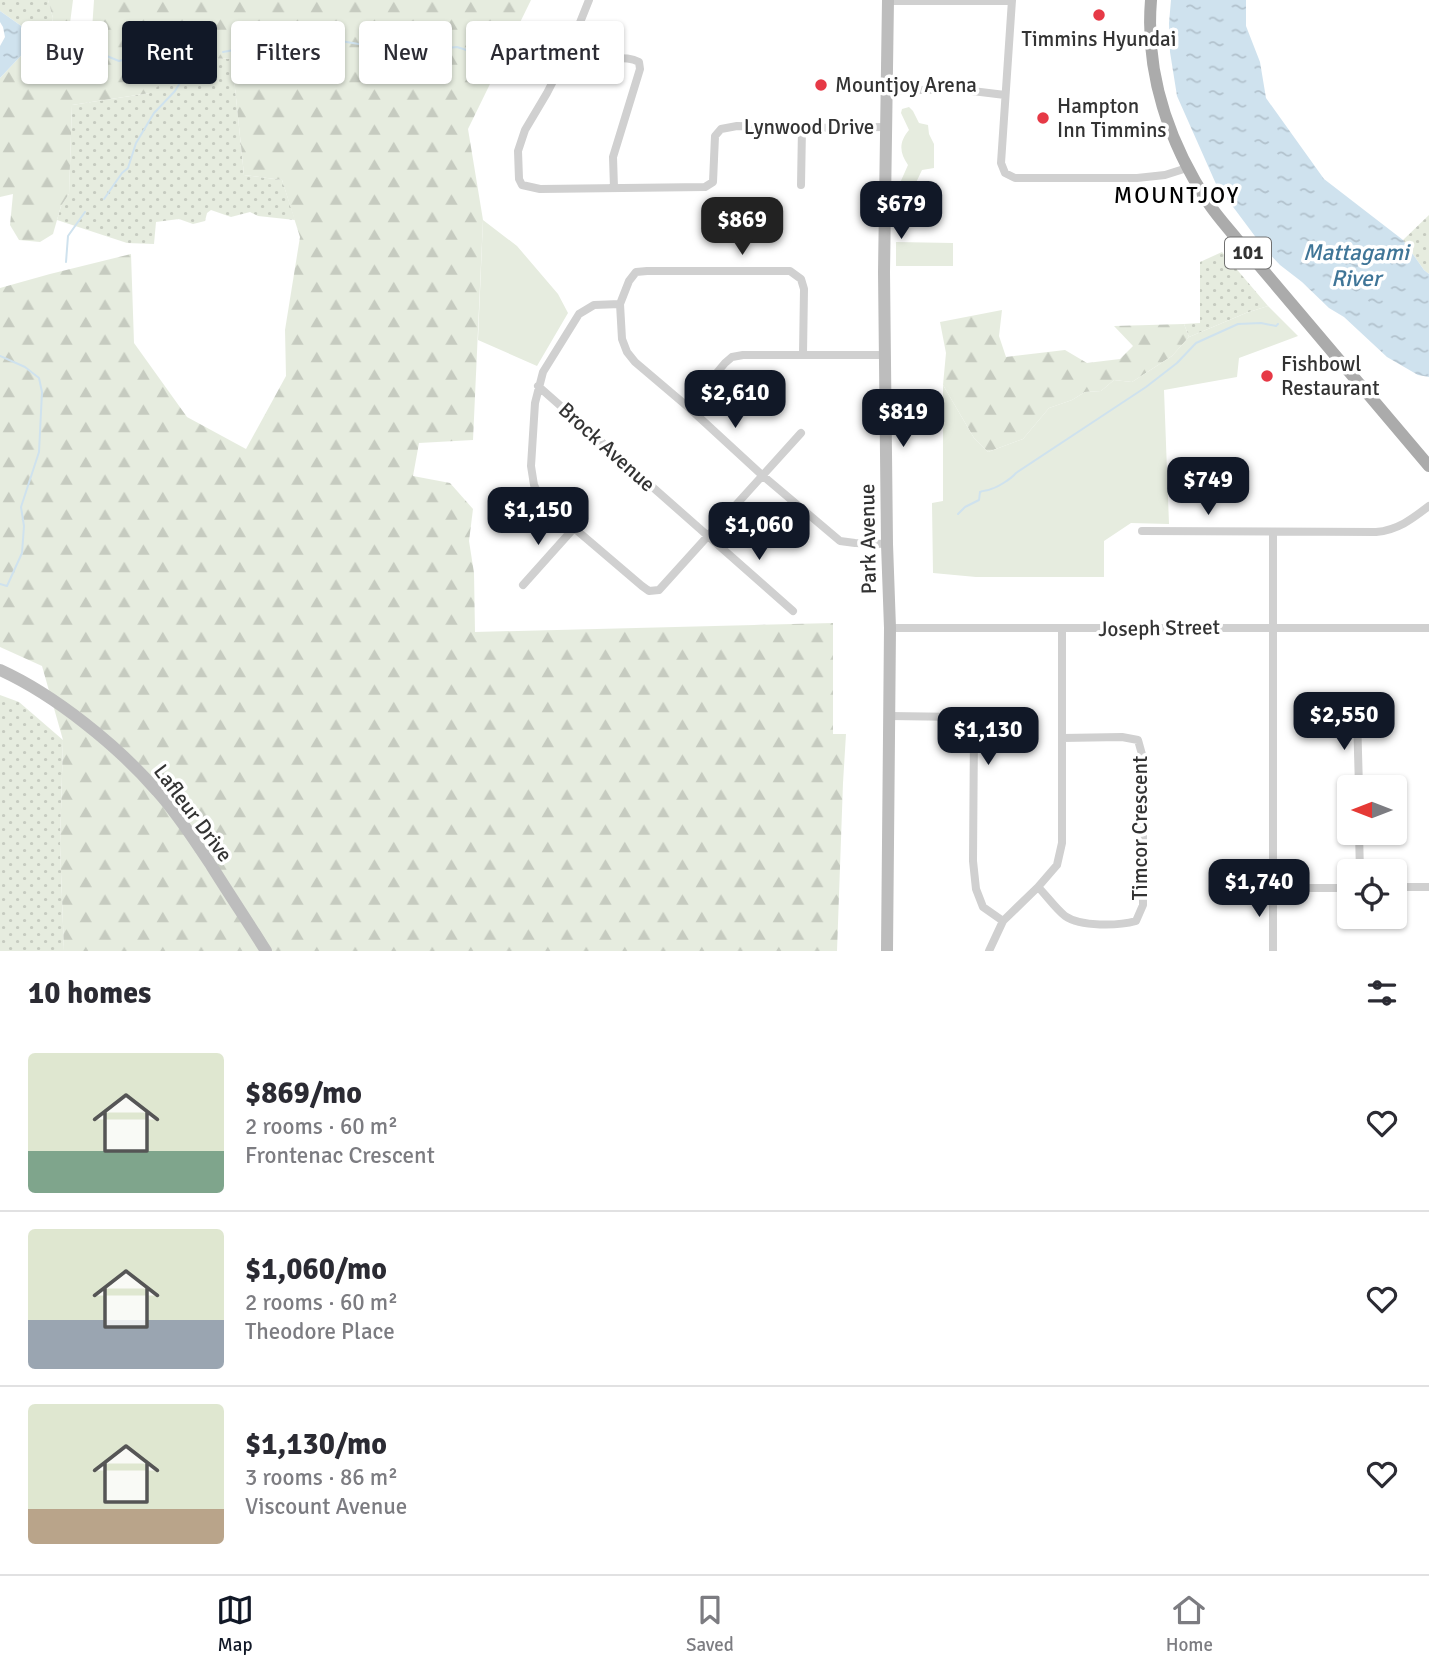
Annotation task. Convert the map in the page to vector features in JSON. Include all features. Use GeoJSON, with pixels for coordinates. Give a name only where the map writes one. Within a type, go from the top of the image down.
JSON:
{"type":"FeatureCollection","features":[{"type":"Feature","properties":{"kind":"main road","name":"101"},"geometry":{"type":"LineString","coordinates":[[1151,0],[1149,32],[1157,91],[1163,113],[1188,168],[1210,205],[1429,466]]}},
{"type":"Feature","properties":{"kind":"street","name":"Lynwood Drive"},"geometry":{"type":"LineString","coordinates":[[581,21],[590,0]]}},
{"type":"Feature","properties":{"kind":"street"},"geometry":{"type":"LineString","coordinates":[[888,0],[1012,1],[1001,163],[1005,173],[1016,178],[1137,178],[1165,175],[1188,168]]}},
{"type":"Feature","properties":{"kind":"street","name":"Park Avenue"},"geometry":{"type":"LineString","coordinates":[[887,951],[890,628],[884,248],[888,0]]}},
{"type":"Feature","properties":{"kind":"street"},"geometry":{"type":"LineString","coordinates":[[614,188],[613,157],[640,69],[639,62],[624,58]]}},
{"type":"Feature","properties":{"kind":"street","name":"Lynwood Drive"},"geometry":{"type":"LineString","coordinates":[[552,84],[525,130],[519,151],[519,179],[522,186],[540,189],[705,187],[713,182],[715,136],[721,129],[737,126],[886,127]]}},
{"type":"Feature","properties":{"kind":"street"},"geometry":{"type":"LineString","coordinates":[[886,91],[956,89],[1005,96]]}},
{"type":"Feature","properties":{"kind":"street"},"geometry":{"type":"LineString","coordinates":[[801,185],[802,128]]}},
{"type":"Feature","properties":{"kind":"street"},"geometry":{"type":"LineString","coordinates":[[803,354],[804,289],[801,279],[790,271],[636,272],[629,281],[620,304],[622,339],[626,352],[635,362],[840,541],[887,544]]}},
{"type":"Feature","properties":{"kind":"street"},"geometry":{"type":"LineString","coordinates":[[620,304],[594,305],[579,314],[543,372],[533,421],[531,466],[534,485],[539,495],[649,591],[659,590],[801,433]]}},
{"type":"Feature","properties":{"kind":"street"},"geometry":{"type":"LineString","coordinates":[[688,407],[732,357],[886,355]]}},
{"type":"Feature","properties":{"kind":"street","name":"Brock Avenue"},"geometry":{"type":"LineString","coordinates":[[538,386],[793,611]]}},
{"type":"Feature","properties":{"kind":"street"},"geometry":{"type":"LineString","coordinates":[[1142,531],[1389,531],[1405,524],[1429,506]]}},
{"type":"Feature","properties":{"kind":"street"},"geometry":{"type":"LineString","coordinates":[[523,585],[574,528]]}},
{"type":"Feature","properties":{"kind":"street"},"geometry":{"type":"LineString","coordinates":[[1273,533],[1273,951]]}},
{"type":"Feature","properties":{"kind":"street","name":"Joseph Street"},"geometry":{"type":"LineString","coordinates":[[890,628],[1429,628]]}},
{"type":"Feature","properties":{"kind":"street"},"geometry":{"type":"LineString","coordinates":[[989,951],[1003,921],[1057,865],[1062,843],[1062,629]]}},
{"type":"Feature","properties":{"kind":"street","name":"Lafleur Drive"},"geometry":{"type":"LineString","coordinates":[[0,670],[47,697],[88,726],[158,791],[187,829],[266,951]]}},
{"type":"Feature","properties":{"kind":"street"},"geometry":{"type":"LineString","coordinates":[[889,716],[963,717],[969,720],[974,728],[972,861],[976,889],[983,907],[1003,921]]}},
{"type":"Feature","properties":{"kind":"street"},"geometry":{"type":"LineString","coordinates":[[1357,716],[1359,775]]}},
{"type":"Feature","properties":{"kind":"street","name":"Timcor Crescent"},"geometry":{"type":"LineString","coordinates":[[1038,887],[1065,916],[1080,923],[1124,925],[1136,921],[1143,905],[1143,758],[1138,740],[1122,737],[1062,738]]}},
{"type":"Feature","properties":{"kind":"street"},"geometry":{"type":"LineString","coordinates":[[1407,887],[1429,887]]}},
{"type":"Feature","properties":{"kind":"street"},"geometry":{"type":"LineString","coordinates":[[1273,888],[1337,888]]}},
{"type":"Feature","properties":{"kind":"green space"},"geometry":{"type":"Polygon","coordinates":[[[0,0],[48,0],[53,18],[52,21],[21,21],[21,26],[0,11],[0,0]]]}},
{"type":"Feature","properties":{"kind":"green space"},"geometry":{"type":"Polygon","coordinates":[[[48,0],[73,0],[70,21],[52,21],[48,0]]]}},
{"type":"Feature","properties":{"kind":"green space"},"geometry":{"type":"Polygon","coordinates":[[[94,0],[531,0],[521,21],[466,21],[466,84],[490,84],[468,129],[483,220],[473,440],[419,443],[413,476],[450,483],[473,509],[469,541],[474,573],[475,632],[833,623],[833,734],[846,734],[837,951],[64,951],[60,845],[63,740],[42,666],[0,647],[0,288],[131,254],[134,343],[187,417],[246,449],[286,376],[285,330],[300,237],[282,180],[244,175],[235,84],[345,84],[345,21],[231,21],[231,59],[217,58],[217,21],[122,21],[122,84],[160,84],[150,93],[72,105],[69,194],[61,206],[53,234],[40,242],[19,240],[10,225],[13,194],[0,197],[0,78],[21,56],[21,84],[108,84],[108,21],[93,21],[94,0]]]}},
{"type":"Feature","properties":{"kind":"green space"},"geometry":{"type":"Polygon","coordinates":[[[217,58],[231,59],[231,84],[235,84],[244,175],[282,180],[295,220],[258,216],[250,212],[231,217],[211,210],[205,221],[193,224],[179,219],[156,222],[154,244],[127,243],[57,220],[61,206],[69,194],[72,105],[150,93],[150,84],[217,84],[217,58]]]}},
{"type":"Feature","properties":{"kind":"green space"},"geometry":{"type":"Polygon","coordinates":[[[909,107],[919,123],[928,125],[934,144],[934,168],[922,170],[912,191],[906,193],[900,188],[908,165],[901,147],[909,130],[901,113],[902,109],[909,107]]]}},
{"type":"Feature","properties":{"kind":"green space"},"geometry":{"type":"Polygon","coordinates":[[[1429,215],[1429,274],[1403,240],[1429,215]]]}},
{"type":"Feature","properties":{"kind":"green space"},"geometry":{"type":"Polygon","coordinates":[[[483,220],[517,246],[558,294],[568,313],[537,366],[478,340],[483,220]]]}},
{"type":"Feature","properties":{"kind":"green space"},"geometry":{"type":"Polygon","coordinates":[[[896,242],[953,243],[953,266],[896,266],[896,242]]]}},
{"type":"Feature","properties":{"kind":"green space"},"geometry":{"type":"Polygon","coordinates":[[[1222,252],[1268,306],[1189,337],[1184,324],[1200,323],[1200,262],[1222,252]]]}},
{"type":"Feature","properties":{"kind":"green space"},"geometry":{"type":"Polygon","coordinates":[[[1268,306],[1298,336],[1239,358],[1237,377],[1164,390],[1169,524],[1131,523],[1104,541],[1104,577],[976,577],[933,573],[932,503],[943,501],[943,385],[974,438],[988,452],[1023,439],[1049,408],[1085,392],[1101,391],[1114,380],[1132,382],[1172,356],[1189,337],[1268,306]]]}},
{"type":"Feature","properties":{"kind":"green space"},"geometry":{"type":"Polygon","coordinates":[[[1002,310],[999,336],[1006,357],[1065,350],[1087,363],[1120,359],[1133,346],[1114,326],[1184,324],[1189,337],[1172,356],[1132,382],[1114,380],[1101,391],[1085,392],[1049,408],[1023,439],[988,452],[974,438],[943,385],[946,353],[940,322],[1002,310]]]}},
{"type":"Feature","properties":{"kind":"green space"},"geometry":{"type":"Polygon","coordinates":[[[0,695],[19,702],[63,740],[60,845],[64,951],[0,951],[0,695]]]}},
{"type":"Feature","properties":{"kind":"water","name":"Mattagami River"},"geometry":{"type":"Polygon","coordinates":[[[1171,0],[1246,0],[1246,26],[1260,62],[1266,98],[1324,179],[1403,240],[1429,274],[1429,377],[1418,375],[1387,357],[1344,317],[1329,308],[1280,265],[1263,247],[1216,184],[1177,96],[1170,52],[1171,0]]]}},
{"type":"Feature","properties":{"kind":"water"},"geometry":{"type":"Polygon","coordinates":[[[0,11],[21,26],[21,56],[0,78],[0,46],[5,37],[0,11]]]}},
{"type":"Feature","properties":{"kind":"waterway"},"geometry":{"type":"LineString","coordinates":[[223,52],[329,39],[406,52],[457,47],[466,50]]}},
{"type":"Feature","properties":{"kind":"waterway"},"geometry":{"type":"LineString","coordinates":[[108,56],[122,60]]}},
{"type":"Feature","properties":{"kind":"waterway"},"geometry":{"type":"LineString","coordinates":[[104,199],[128,168],[136,143],[154,113],[179,84]]}},
{"type":"Feature","properties":{"kind":"waterway"},"geometry":{"type":"LineString","coordinates":[[66,262],[68,236],[85,212]]}},
{"type":"Feature","properties":{"kind":"waterway"},"geometry":{"type":"LineString","coordinates":[[958,514],[979,500],[980,492],[990,490],[1011,478],[1146,387],[1177,363],[1196,343],[1238,324],[1278,324]]}},
{"type":"Feature","properties":{"kind":"waterway"},"geometry":{"type":"LineString","coordinates":[[0,356],[25,367],[39,378],[42,392],[39,452],[21,507],[24,526],[22,553],[7,586],[0,584]]}},
{"type":"Feature","properties":{"kind":"place","name":"Timmins Hyundai"},"geometry":{"type":"Point","coordinates":[1099,15]}},
{"type":"Feature","properties":{"kind":"place","name":"Mountjoy Arena"},"geometry":{"type":"Point","coordinates":[821,85]}},
{"type":"Feature","properties":{"kind":"place","name":"Hampton Inn Timmins"},"geometry":{"type":"Point","coordinates":[1043,118]}},
{"type":"Feature","properties":{"kind":"place","name":"Fishbowl Restaurant"},"geometry":{"type":"Point","coordinates":[1267,376]}},
{"type":"Feature","properties":{"kind":"district","name":"MOUNTJOY"},"geometry":{"type":"Point","coordinates":[1177,195]}}]}
